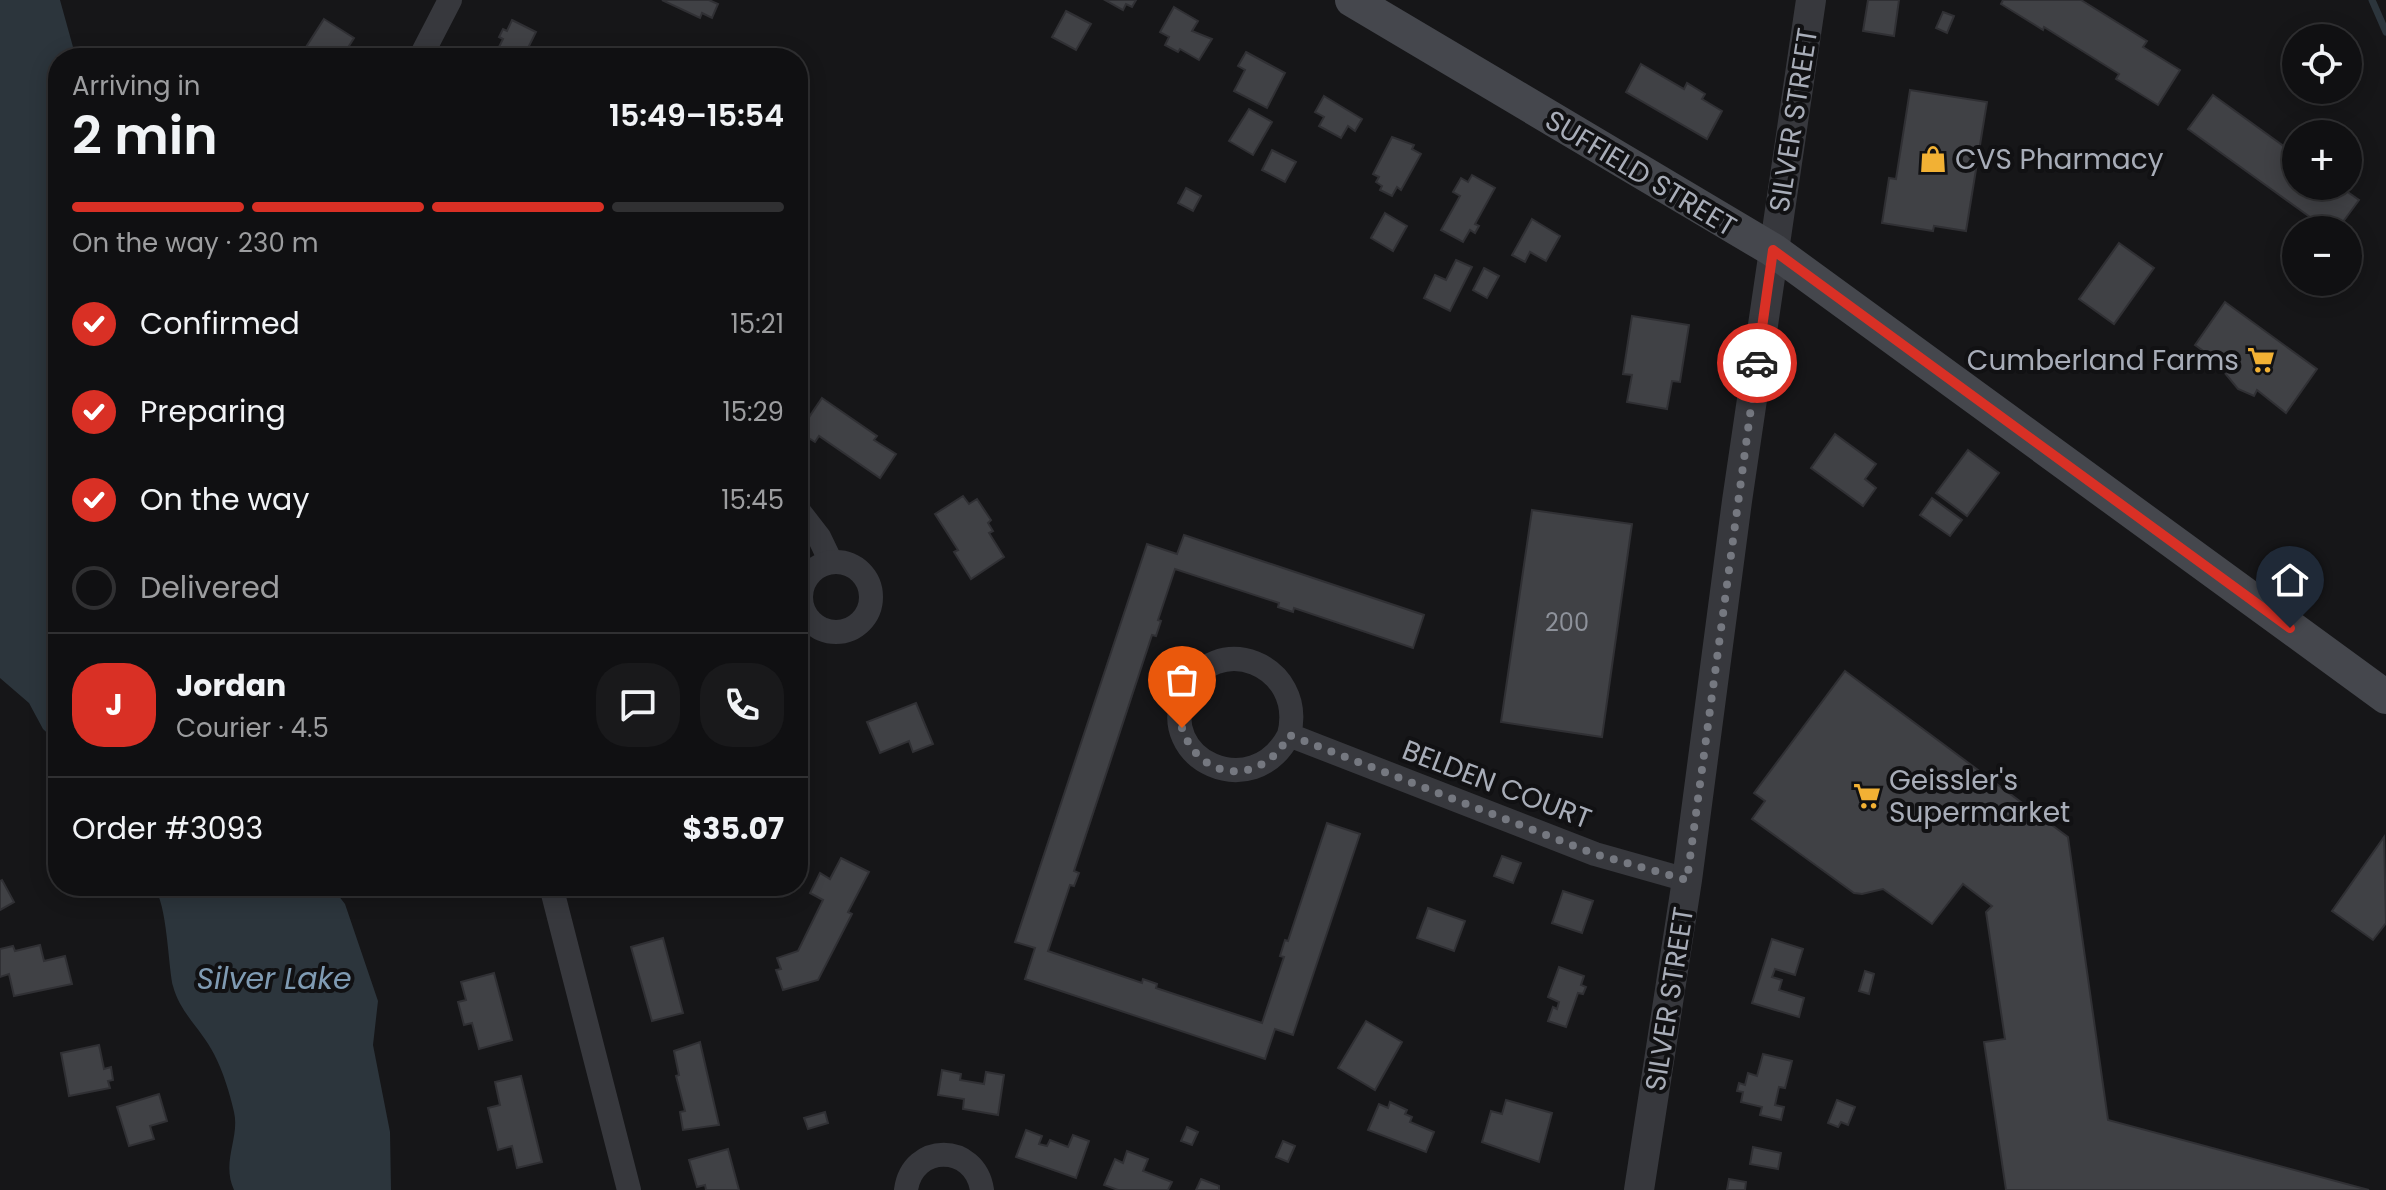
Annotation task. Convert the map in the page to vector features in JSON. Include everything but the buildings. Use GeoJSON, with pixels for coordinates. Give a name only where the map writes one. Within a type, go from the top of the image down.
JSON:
{"type":"FeatureCollection","features":[{"type":"Feature","properties":{"kind":"main road","name":"SUFFIELD STREET"},"geometry":{"type":"LineString","coordinates":[[1352,0],[1773,250],[2386,697]]}},
{"type":"Feature","properties":{"kind":"street"},"geometry":{"type":"LineString","coordinates":[[425,48],[450,0]]}},
{"type":"Feature","properties":{"kind":"street","name":"SILVER STREET"},"geometry":{"type":"LineString","coordinates":[[1639,1190],[1687,880],[1773,250],[1811,0]]}},
{"type":"Feature","properties":{"kind":"street"},"geometry":{"type":"LineString","coordinates":[[808,523],[831,562]]}},
{"type":"Feature","properties":{"kind":"street"},"geometry":{"type":"LineString","coordinates":[[1241,659],[1263,665],[1281,680],[1287,690],[1292,712],[1289,735],[1284,746],[1267,763],[1244,771],[1221,769],[1200,758],[1185,739],[1180,716],[1185,693],[1198,674],[1218,662],[1241,659]]}},
{"type":"Feature","properties":{"kind":"street","name":"BELDEN COURT"},"geometry":{"type":"LineString","coordinates":[[1289,735],[1595,854],[1687,880]]}},
{"type":"Feature","properties":{"kind":"street"},"geometry":{"type":"LineString","coordinates":[[554,896],[629,1190]]}},
{"type":"Feature","properties":{"kind":"street"},"geometry":{"type":"LineString","coordinates":[[906,1190],[908,1178],[918,1164],[932,1156],[948,1154],[970,1165],[980,1178],[982,1190]]}},
{"type":"Feature","properties":{"kind":"water"},"geometry":{"type":"Polygon","coordinates":[[[0,0],[60,0],[74,48],[48,48],[48,734],[29,703],[0,678],[0,0]]]}},
{"type":"Feature","properties":{"kind":"water","name":"Silver Lake"},"geometry":{"type":"Polygon","coordinates":[[[158,896],[339,896],[345,904],[378,1001],[373,1045],[390,1132],[391,1190],[234,1190],[229,1170],[235,1131],[234,1112],[214,1054],[176,996],[158,896]]]}},
{"type":"Feature","properties":{"kind":"waterway"},"geometry":{"type":"LineString","coordinates":[[2372,0],[2386,32]]}},
{"type":"Feature","properties":{"kind":"way so far"},"geometry":{"type":"LineString","coordinates":[[1182,728],[1191,749],[1210,765],[1221,769],[1244,771],[1267,763],[1284,746],[1289,735],[1616,862],[1687,880],[1757,363]]}},
{"type":"Feature","properties":{"kind":"place","name":"CVS Pharmacy"},"geometry":{"type":"Point","coordinates":[1933,159]}},
{"type":"Feature","properties":{"kind":"place","name":"Cumberland Farms"},"geometry":{"type":"Point","coordinates":[2261,360]}},
{"type":"Feature","properties":{"kind":"place","name":"Geissler's Supermarket"},"geometry":{"type":"Point","coordinates":[1867,796]}},
{"type":"Feature","properties":{"kind":"route"},"geometry":{"type":"LineString","coordinates":[[1757,363],[1773,250],[2290,628]]}}]}
